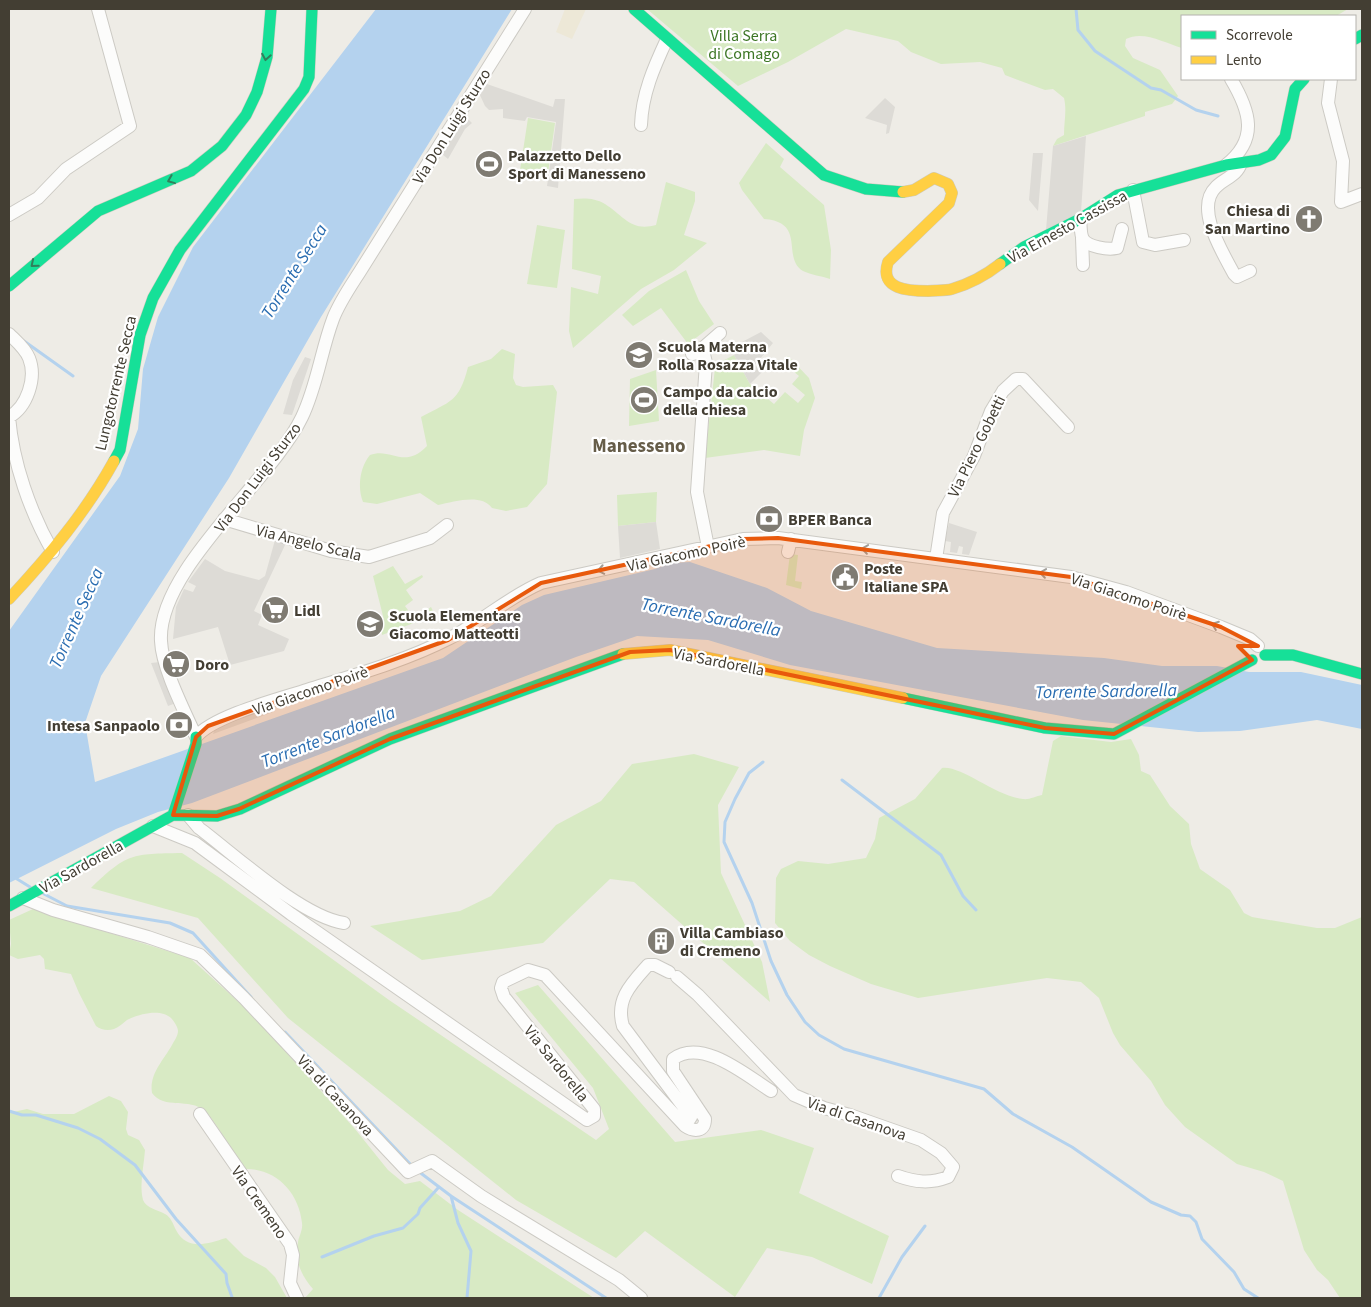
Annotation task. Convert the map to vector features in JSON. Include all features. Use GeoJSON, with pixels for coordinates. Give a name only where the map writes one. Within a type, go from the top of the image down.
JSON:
{"type":"FeatureCollection","features":[{"type":"Feature","properties":{"kind":"main road"},"geometry":{"type":"LineString","coordinates":[[9,286],[98,211],[191,171],[222,146],[246,115],[257,92],[267,57],[272,9]]}},
{"type":"Feature","properties":{"kind":"main road","name":"Lungotorrente Secca"},"geometry":{"type":"LineString","coordinates":[[9,599],[53,552],[103,482],[120,450],[140,335],[153,298],[185,243],[307,84],[312,9]]}},
{"type":"Feature","properties":{"kind":"main road","name":"Via Ernesto Cassissa"},"geometry":{"type":"LineString","coordinates":[[634,9],[824,175],[858,188],[894,193],[913,191],[924,182],[934,178],[948,184],[952,193],[949,203],[888,262],[885,271],[887,280],[898,288],[912,291],[932,292],[964,286],[986,275],[1024,247],[1080,219],[1118,195],[1226,166],[1259,160],[1271,155],[1282,144],[1288,128],[1295,89],[1303,80]]}},
{"type":"Feature","properties":{"kind":"main road","name":"Via Sardorella"},"geometry":{"type":"LineString","coordinates":[[9,906],[153,826],[175,811],[188,815],[216,816],[239,809],[390,739],[597,662],[630,652],[670,650],[955,710],[1065,731],[1114,734],[1125,730],[1239,665],[1252,660],[1249,650],[1262,650]]}},
{"type":"Feature","properties":{"kind":"main road","name":"Via Giacomo Poirè"},"geometry":{"type":"LineString","coordinates":[[1262,650],[1312,659],[1362,674]]}},
{"type":"Feature","properties":{"kind":"main road"},"geometry":{"type":"LineString","coordinates":[[175,811],[196,741]]}},
{"type":"Feature","properties":{"kind":"street"},"geometry":{"type":"LineString","coordinates":[[9,215],[38,198],[66,169],[130,126],[98,9]]}},
{"type":"Feature","properties":{"kind":"street","name":"Via Don Luigi Sturzo"},"geometry":{"type":"LineString","coordinates":[[196,741],[164,657],[162,628],[169,600],[224,519],[286,443],[302,417],[333,317],[525,9]]}},
{"type":"Feature","properties":{"kind":"street"},"geometry":{"type":"LineString","coordinates":[[641,125],[641,108],[647,85],[667,39]]}},
{"type":"Feature","properties":{"kind":"street"},"geometry":{"type":"LineString","coordinates":[[1226,166],[1241,151],[1248,129],[1248,117],[1242,99],[1232,80]]}},
{"type":"Feature","properties":{"kind":"street"},"geometry":{"type":"LineString","coordinates":[[1330,80],[1328,103],[1343,161],[1341,202],[1362,194]]}},
{"type":"Feature","properties":{"kind":"street"},"geometry":{"type":"LineString","coordinates":[[1241,163],[1236,174],[1215,188],[1210,195],[1209,224],[1234,274],[1237,277],[1250,271]]}},
{"type":"Feature","properties":{"kind":"street"},"geometry":{"type":"LineString","coordinates":[[1133,190],[1143,242],[1155,245],[1184,240]]}},
{"type":"Feature","properties":{"kind":"street"},"geometry":{"type":"LineString","coordinates":[[1080,219],[1083,265]]}},
{"type":"Feature","properties":{"kind":"street"},"geometry":{"type":"LineString","coordinates":[[1082,238],[1088,244],[1114,249],[1119,246],[1122,229]]}},
{"type":"Feature","properties":{"kind":"street"},"geometry":{"type":"LineString","coordinates":[[708,547],[697,492],[706,363],[698,354],[704,346],[720,333]]}},
{"type":"Feature","properties":{"kind":"street"},"geometry":{"type":"LineString","coordinates":[[9,334],[24,349],[31,364],[28,394],[19,412],[9,417],[12,445],[40,528],[53,552]]}},
{"type":"Feature","properties":{"kind":"street","name":"Via Piero Gobetti"},"geometry":{"type":"LineString","coordinates":[[936,560],[943,513],[974,456],[990,411],[1003,390],[1016,379],[1023,379],[1068,427]]}},
{"type":"Feature","properties":{"kind":"street","name":"Via Angelo Scala"},"geometry":{"type":"LineString","coordinates":[[224,519],[331,551],[369,557],[430,538],[448,525]]}},
{"type":"Feature","properties":{"kind":"street","name":"Via Giacomo Poirè"},"geometry":{"type":"LineString","coordinates":[[196,741],[208,726],[274,701],[386,664],[448,640],[467,630],[522,592],[541,583],[743,539],[791,539],[1071,577],[1126,592],[1213,624],[1250,639],[1262,650]]}},
{"type":"Feature","properties":{"kind":"street"},"geometry":{"type":"LineString","coordinates":[[788,552],[791,539]]}},
{"type":"Feature","properties":{"kind":"street"},"geometry":{"type":"LineString","coordinates":[[188,815],[199,828],[304,907],[331,921],[344,923]]}},
{"type":"Feature","properties":{"kind":"street","name":"Via Sardorella"},"geometry":{"type":"LineString","coordinates":[[153,826],[195,843],[291,914],[589,1120],[594,1116],[594,1109],[504,997],[500,988],[503,982],[528,970],[545,975],[685,1126]]}},
{"type":"Feature","properties":{"kind":"street","name":"Via di Casanova"},"geometry":{"type":"LineString","coordinates":[[23,898],[53,910],[148,937],[200,955],[244,998],[408,1172],[432,1160],[481,1196],[619,1280],[641,1298]]}},
{"type":"Feature","properties":{"kind":"street","name":"Via di Casanova"},"geometry":{"type":"LineString","coordinates":[[685,1126],[691,1117],[623,1026],[621,1018],[624,993],[648,965],[655,965],[673,975],[698,996],[794,1095],[824,1108],[921,1140],[942,1153],[953,1167],[948,1178],[938,1181],[915,1182],[898,1176]]}},
{"type":"Feature","properties":{"kind":"street"},"geometry":{"type":"LineString","coordinates":[[685,1126],[694,1131],[700,1130],[705,1125],[705,1119],[673,1071],[672,1059],[678,1054],[703,1054],[724,1059],[771,1091]]}},
{"type":"Feature","properties":{"kind":"street","name":"Via Cremeno"},"geometry":{"type":"LineString","coordinates":[[200,1114],[290,1244],[293,1255],[290,1283],[296,1298]]}},
{"type":"Feature","properties":{"kind":"highlighted area"},"geometry":{"type":"Polygon","coordinates":[[[778,538],[1071,577],[1221,627],[1258,646],[1238,646],[1252,660],[1114,734],[1045,728],[670,650],[630,652],[390,739],[239,809],[217,816],[173,815],[196,737],[208,726],[448,640],[541,583],[743,539],[778,538]]]}},
{"type":"Feature","properties":{"kind":"shaded area"},"geometry":{"type":"Polygon","coordinates":[[[565,9],[586,9],[572,39],[556,32],[565,9]]]}},
{"type":"Feature","properties":{"kind":"shaded area"},"geometry":{"type":"Polygon","coordinates":[[[484,83],[553,107],[555,99],[565,99],[558,188],[547,186],[556,122],[527,117],[525,121],[503,118],[503,109],[489,110],[485,106],[479,93],[484,83]]]}},
{"type":"Feature","properties":{"kind":"shaded area"},"geometry":{"type":"Polygon","coordinates":[[[885,98],[895,107],[889,133],[886,134],[887,125],[865,118],[885,98]]]}},
{"type":"Feature","properties":{"kind":"shaded area"},"geometry":{"type":"Polygon","coordinates":[[[466,117],[472,123],[465,129],[448,159],[442,154],[453,133],[466,117]]]}},
{"type":"Feature","properties":{"kind":"shaded area"},"geometry":{"type":"Polygon","coordinates":[[[1086,136],[1081,212],[1046,230],[1053,146],[1086,136]]]}},
{"type":"Feature","properties":{"kind":"shaded area"},"geometry":{"type":"Polygon","coordinates":[[[1033,153],[1043,153],[1038,211],[1029,200],[1033,153]]]}},
{"type":"Feature","properties":{"kind":"shaded area"},"geometry":{"type":"Polygon","coordinates":[[[761,332],[773,343],[755,365],[762,372],[750,384],[734,355],[745,349],[742,342],[761,332]]]}},
{"type":"Feature","properties":{"kind":"shaded area"},"geometry":{"type":"Polygon","coordinates":[[[305,357],[311,359],[292,415],[283,414],[293,380],[305,357]]]}},
{"type":"Feature","properties":{"kind":"shaded area"},"geometry":{"type":"Polygon","coordinates":[[[656,522],[660,549],[620,558],[618,526],[656,522]]]}},
{"type":"Feature","properties":{"kind":"shaded area"},"geometry":{"type":"Polygon","coordinates":[[[949,523],[977,532],[969,555],[962,554],[963,547],[959,546],[957,553],[950,552],[951,542],[945,541],[949,523]]]}},
{"type":"Feature","properties":{"kind":"shaded area"},"geometry":{"type":"Polygon","coordinates":[[[275,540],[286,543],[254,611],[262,615],[258,625],[289,639],[284,651],[230,665],[218,627],[173,639],[176,607],[184,589],[193,592],[196,586],[188,582],[205,559],[225,571],[259,580],[265,576],[275,540]]]}},
{"type":"Feature","properties":{"kind":"shaded area"},"geometry":{"type":"Polygon","coordinates":[[[160,662],[176,703],[168,706],[151,663],[160,662]]]}},
{"type":"Feature","properties":{"kind":"shaded area"},"geometry":{"type":"Polygon","coordinates":[[[271,706],[273,712],[213,734],[216,726],[271,706]]]}},
{"type":"Feature","properties":{"kind":"green space","name":"Villa Serra di Comago"},"geometry":{"type":"Polygon","coordinates":[[[647,9],[1348,9],[1338,15],[1181,15],[1181,48],[1147,37],[1140,36],[1126,39],[1125,46],[1133,58],[1160,70],[1178,96],[1172,104],[1145,112],[1145,116],[1053,146],[1057,139],[1064,135],[1065,103],[1064,98],[1053,89],[1045,90],[1005,75],[1002,68],[980,62],[941,64],[911,52],[898,41],[846,29],[788,62],[738,86],[647,9]]]}},
{"type":"Feature","properties":{"kind":"green space"},"geometry":{"type":"Polygon","coordinates":[[[528,118],[555,123],[547,180],[519,177],[528,118]]]}},
{"type":"Feature","properties":{"kind":"green space"},"geometry":{"type":"Polygon","coordinates":[[[766,143],[784,159],[780,167],[824,205],[831,250],[830,279],[803,271],[797,265],[789,233],[785,227],[777,222],[764,219],[742,190],[739,183],[766,143]]]}},
{"type":"Feature","properties":{"kind":"green space"},"geometry":{"type":"Polygon","coordinates":[[[666,182],[695,192],[695,201],[684,235],[707,243],[674,270],[641,289],[573,348],[569,331],[571,287],[598,294],[601,276],[572,269],[574,199],[586,199],[605,204],[628,222],[647,227],[656,225],[666,182]]]}},
{"type":"Feature","properties":{"kind":"green space"},"geometry":{"type":"Polygon","coordinates":[[[537,225],[565,230],[557,288],[527,284],[537,225]]]}},
{"type":"Feature","properties":{"kind":"green space"},"geometry":{"type":"Polygon","coordinates":[[[686,270],[699,301],[714,324],[688,344],[661,308],[633,326],[622,315],[649,291],[686,270]]]}},
{"type":"Feature","properties":{"kind":"green space"},"geometry":{"type":"Polygon","coordinates":[[[502,349],[515,354],[513,378],[516,385],[523,387],[553,385],[557,392],[547,484],[527,507],[506,511],[492,508],[487,503],[474,500],[438,505],[420,493],[377,504],[363,502],[360,490],[360,477],[370,455],[378,453],[404,457],[419,453],[427,446],[421,417],[447,403],[457,394],[465,379],[468,367],[491,359],[502,349]]]}},
{"type":"Feature","properties":{"kind":"green space"},"geometry":{"type":"Polygon","coordinates":[[[734,355],[750,384],[774,404],[785,392],[798,403],[805,395],[792,384],[799,376],[782,362],[788,356],[809,378],[815,398],[804,430],[800,456],[764,450],[705,458],[715,368],[717,364],[734,355]]]}},
{"type":"Feature","properties":{"kind":"green space","name":"Campo da calcio della chiesa"},"geometry":{"type":"Polygon","coordinates":[[[656,370],[659,421],[629,426],[630,379],[656,370]]]}},
{"type":"Feature","properties":{"kind":"green space"},"geometry":{"type":"Polygon","coordinates":[[[657,492],[656,522],[618,526],[617,495],[657,492]]]}},
{"type":"Feature","properties":{"kind":"green space"},"geometry":{"type":"Polygon","coordinates":[[[790,554],[798,555],[795,581],[802,582],[801,589],[786,585],[790,554]]]}},
{"type":"Feature","properties":{"kind":"green space"},"geometry":{"type":"Polygon","coordinates":[[[393,566],[405,584],[422,575],[423,577],[406,590],[413,600],[405,606],[414,618],[431,607],[435,615],[382,635],[381,622],[384,620],[373,576],[393,566]]]}},
{"type":"Feature","properties":{"kind":"green space"},"geometry":{"type":"Polygon","coordinates":[[[1061,736],[1111,742],[1131,739],[1139,755],[1141,771],[1150,775],[1170,806],[1189,824],[1191,844],[1200,869],[1230,890],[1244,913],[1252,917],[1317,928],[1335,928],[1362,917],[1362,1298],[1340,1298],[1328,1280],[1317,1270],[1304,1250],[1283,1181],[1264,1172],[1237,1164],[1185,1127],[1165,1105],[1151,1081],[1120,1045],[1099,998],[1081,982],[1047,978],[918,998],[871,984],[809,955],[790,941],[775,923],[776,878],[781,869],[798,861],[828,864],[866,858],[875,839],[879,818],[915,799],[942,768],[959,771],[1013,797],[1025,799],[1042,795],[1053,741],[1061,736]]]}},
{"type":"Feature","properties":{"kind":"green space"},"geometry":{"type":"Polygon","coordinates":[[[694,754],[739,767],[718,805],[721,873],[762,962],[770,1002],[634,882],[610,879],[543,943],[422,960],[370,926],[460,911],[491,896],[556,825],[601,801],[632,764],[694,754]]]}},
{"type":"Feature","properties":{"kind":"green space"},"geometry":{"type":"Polygon","coordinates":[[[182,853],[220,878],[389,1000],[596,1140],[609,1129],[593,1088],[515,993],[538,985],[675,1142],[761,1130],[814,1148],[799,1193],[889,1236],[872,1284],[812,1257],[767,1248],[735,1297],[645,1231],[616,1258],[516,1200],[288,1018],[198,918],[91,888],[113,868],[131,858],[141,855],[182,853]]]}},
{"type":"Feature","properties":{"kind":"green space"},"geometry":{"type":"Polygon","coordinates":[[[33,909],[190,958],[253,1015],[355,1129],[388,1170],[405,1184],[420,1181],[458,1210],[594,1298],[305,1298],[313,1289],[302,1273],[298,1261],[297,1249],[302,1223],[296,1201],[290,1192],[275,1177],[265,1172],[255,1169],[243,1169],[205,1111],[192,1105],[163,1101],[152,1093],[155,1074],[177,1035],[178,1029],[175,1022],[167,1015],[156,1013],[143,1014],[132,1018],[112,1030],[96,1026],[71,974],[45,969],[44,959],[40,955],[18,959],[9,955],[11,944],[9,920],[33,909]]]}},
{"type":"Feature","properties":{"kind":"green space"},"geometry":{"type":"Polygon","coordinates":[[[109,1096],[121,1101],[128,1112],[126,1129],[128,1135],[139,1140],[145,1150],[141,1188],[145,1203],[169,1217],[176,1230],[186,1241],[205,1244],[226,1238],[244,1256],[266,1268],[275,1277],[287,1298],[9,1298],[9,1113],[27,1109],[43,1114],[74,1114],[109,1096]]]}},
{"type":"Feature","properties":{"kind":"water"},"geometry":{"type":"Polygon","coordinates":[[[376,9],[512,9],[321,317],[229,478],[101,676],[85,723],[95,782],[443,658],[522,605],[544,595],[655,569],[671,563],[690,562],[767,588],[811,611],[937,648],[1104,658],[1162,666],[1217,666],[1249,672],[1301,672],[1362,685],[1362,729],[1317,720],[1240,731],[1198,732],[1083,720],[790,665],[708,640],[637,636],[576,657],[192,803],[158,812],[116,829],[9,883],[9,631],[120,476],[138,429],[143,369],[158,317],[193,247],[376,9]]]}},
{"type":"Feature","properties":{"kind":"waterway"},"geometry":{"type":"LineString","coordinates":[[1076,9],[1078,30],[1095,51],[1151,88],[1161,90],[1196,110],[1218,116]]}},
{"type":"Feature","properties":{"kind":"waterway"},"geometry":{"type":"LineString","coordinates":[[24,341],[73,376]]}},
{"type":"Feature","properties":{"kind":"waterway"},"geometry":{"type":"LineString","coordinates":[[763,762],[749,773],[735,799],[725,822],[724,842],[752,903],[771,961],[787,995],[805,1022],[819,1035],[844,1049],[984,1089],[1013,1114],[1072,1147],[1151,1202],[1181,1215],[1190,1216],[1196,1222],[1202,1239],[1234,1272],[1244,1289],[1258,1298]]}},
{"type":"Feature","properties":{"kind":"waterway"},"geometry":{"type":"LineString","coordinates":[[842,780],[941,855],[963,896],[976,910]]}},
{"type":"Feature","properties":{"kind":"waterway"},"geometry":{"type":"LineString","coordinates":[[9,874],[30,887]]}},
{"type":"Feature","properties":{"kind":"waterway"},"geometry":{"type":"LineString","coordinates":[[44,894],[67,906],[170,923],[193,933],[251,997]]}},
{"type":"Feature","properties":{"kind":"waterway"},"geometry":{"type":"LineString","coordinates":[[285,1032],[413,1167]]}},
{"type":"Feature","properties":{"kind":"waterway"},"geometry":{"type":"LineString","coordinates":[[9,1111],[22,1115],[36,1115],[78,1128],[100,1139],[135,1165],[176,1219],[226,1274],[232,1297]]}},
{"type":"Feature","properties":{"kind":"waterway"},"geometry":{"type":"LineString","coordinates":[[418,1171],[451,1196],[606,1298]]}},
{"type":"Feature","properties":{"kind":"waterway"},"geometry":{"type":"LineString","coordinates":[[322,1257],[374,1236],[403,1228],[418,1214],[420,1208],[438,1188]]}},
{"type":"Feature","properties":{"kind":"waterway"},"geometry":{"type":"LineString","coordinates":[[451,1196],[458,1223],[471,1251],[467,1298]]}},
{"type":"Feature","properties":{"kind":"waterway"},"geometry":{"type":"LineString","coordinates":[[879,1298],[902,1257],[925,1226]]}},
{"type":"Feature","properties":{"kind":"traffic: fast"},"geometry":{"type":"LineString","coordinates":[[9,286],[98,211],[191,171],[222,146],[246,115],[257,92],[267,57],[271,9]]}},
{"type":"Feature","properties":{"kind":"traffic: fast"},"geometry":{"type":"LineString","coordinates":[[114,461],[120,450],[140,335],[153,298],[180,250],[304,89],[309,77],[312,9]]}},
{"type":"Feature","properties":{"kind":"traffic: fast"},"geometry":{"type":"LineString","coordinates":[[634,9],[824,175],[866,189],[903,192]]}},
{"type":"Feature","properties":{"kind":"traffic: fast"},"geometry":{"type":"LineString","coordinates":[[1356,38],[1362,35]]}},
{"type":"Feature","properties":{"kind":"traffic: fast"},"geometry":{"type":"LineString","coordinates":[[1000,264],[1024,247],[1080,219],[1118,195],[1226,165],[1259,160],[1271,155],[1285,137],[1295,89],[1303,80]]}},
{"type":"Feature","properties":{"kind":"traffic: fast"},"geometry":{"type":"LineString","coordinates":[[9,906],[173,815],[217,816],[240,809],[390,739],[623,654]]}},
{"type":"Feature","properties":{"kind":"traffic: fast"},"geometry":{"type":"LineString","coordinates":[[1265,655],[1293,655],[1362,674]]}},
{"type":"Feature","properties":{"kind":"traffic: fast"},"geometry":{"type":"LineString","coordinates":[[903,698],[1045,728],[1114,734],[1252,660]]}},
{"type":"Feature","properties":{"kind":"traffic: fast"},"geometry":{"type":"LineString","coordinates":[[173,815],[196,744],[196,737]]}},
{"type":"Feature","properties":{"kind":"traffic: slow"},"geometry":{"type":"LineString","coordinates":[[903,192],[914,190],[934,178],[948,184],[952,193],[949,203],[888,262],[886,271],[892,283],[898,287],[912,290],[949,290],[977,279],[1000,264]]}},
{"type":"Feature","properties":{"kind":"traffic: slow"},"geometry":{"type":"LineString","coordinates":[[9,599],[79,516],[114,461]]}},
{"type":"Feature","properties":{"kind":"traffic: slow"},"geometry":{"type":"LineString","coordinates":[[623,654],[670,650],[903,698]]}},
{"type":"Feature","properties":{"kind":"place","name":"Palazzetto Dello Sport di Manesseno"},"geometry":{"type":"Point","coordinates":[489,164]}},
{"type":"Feature","properties":{"kind":"place","name":"Chiesa di San Martino"},"geometry":{"type":"Point","coordinates":[1309,219]}},
{"type":"Feature","properties":{"kind":"place","name":"Scuola Materna Rolla Rosazza Vitale"},"geometry":{"type":"Point","coordinates":[639,355]}},
{"type":"Feature","properties":{"kind":"place","name":"Campo da calcio della chiesa"},"geometry":{"type":"Point","coordinates":[644,400]}},
{"type":"Feature","properties":{"kind":"place","name":"BPER Banca"},"geometry":{"type":"Point","coordinates":[769,519]}},
{"type":"Feature","properties":{"kind":"place","name":"Poste Italiane SPA"},"geometry":{"type":"Point","coordinates":[845,577]}},
{"type":"Feature","properties":{"kind":"place","name":"Lidl"},"geometry":{"type":"Point","coordinates":[275,610]}},
{"type":"Feature","properties":{"kind":"place","name":"Scuola Elementare Giacomo Matteotti"},"geometry":{"type":"Point","coordinates":[370,624]}},
{"type":"Feature","properties":{"kind":"place","name":"Doro"},"geometry":{"type":"Point","coordinates":[176,664]}},
{"type":"Feature","properties":{"kind":"place","name":"Intesa Sanpaolo"},"geometry":{"type":"Point","coordinates":[179,725]}},
{"type":"Feature","properties":{"kind":"place","name":"Villa Cambiaso di Cremeno"},"geometry":{"type":"Point","coordinates":[661,941]}},
{"type":"Feature","properties":{"kind":"district","name":"Manesseno"},"geometry":{"type":"Point","coordinates":[639,445]}},
{"type":"Feature","properties":{"kind":"water label","name":"Torrente Secca"},"geometry":{"type":"Point","coordinates":[294,271]}},
{"type":"Feature","properties":{"kind":"water label","name":"Torrente Sardorella"},"geometry":{"type":"Point","coordinates":[711,617]}},
{"type":"Feature","properties":{"kind":"water label","name":"Torrente Secca"},"geometry":{"type":"Point","coordinates":[76,618]}},
{"type":"Feature","properties":{"kind":"water label","name":"Torrente Sardorella"},"geometry":{"type":"Point","coordinates":[1106,691]}},
{"type":"Feature","properties":{"kind":"water label","name":"Torrente Sardorella"},"geometry":{"type":"Point","coordinates":[328,737]}}]}
